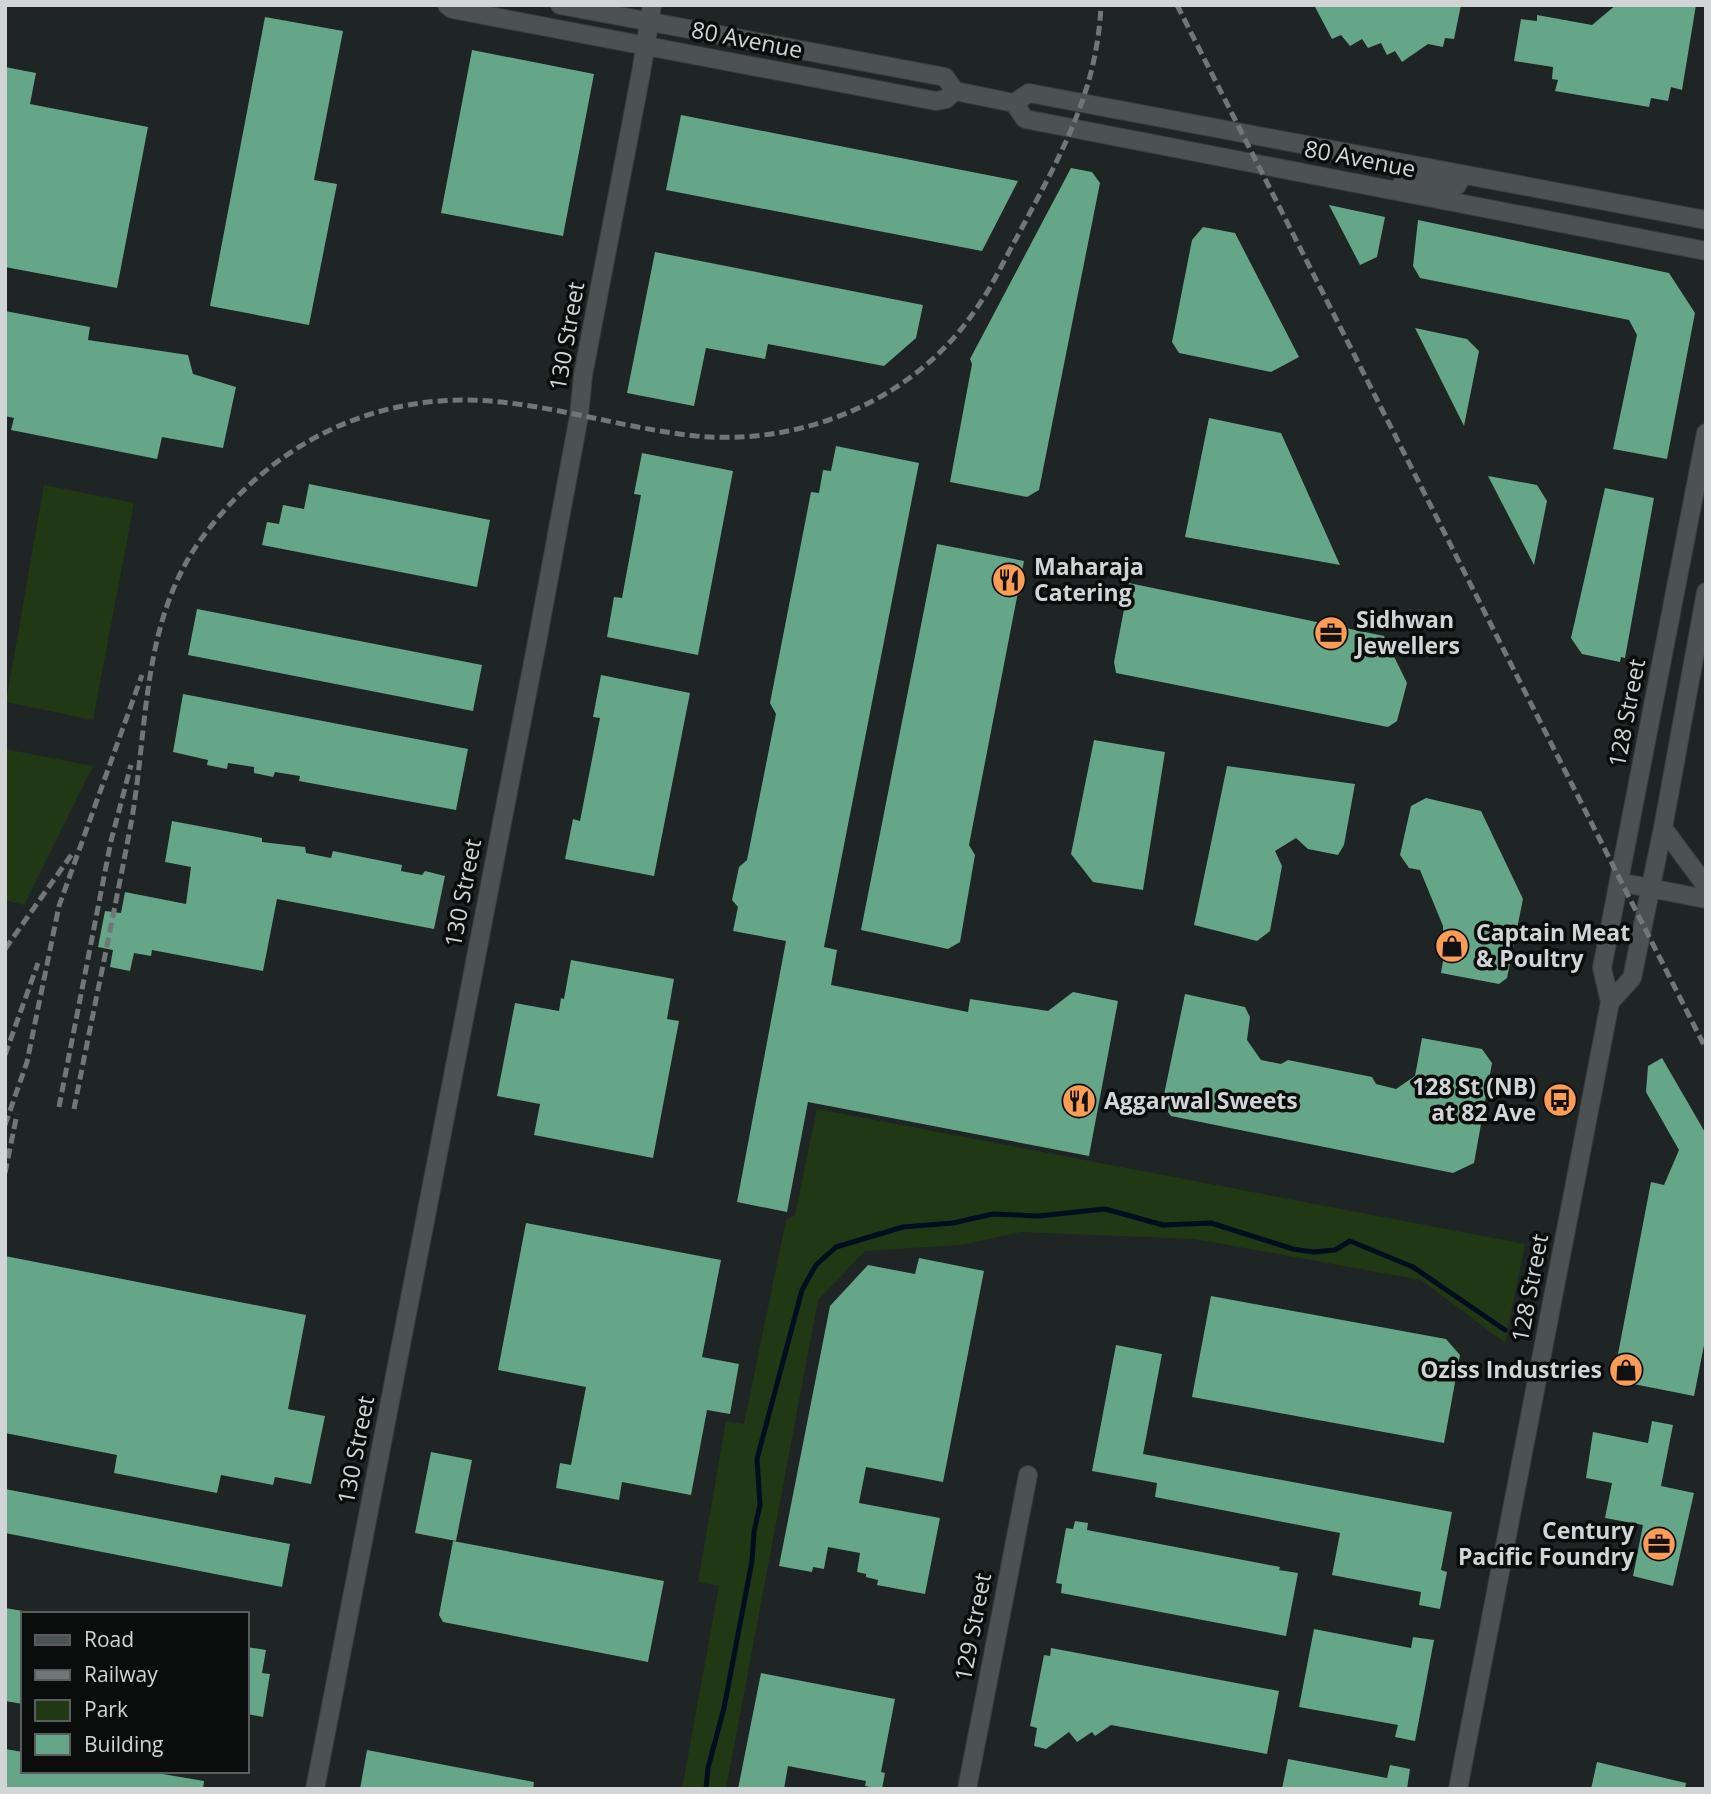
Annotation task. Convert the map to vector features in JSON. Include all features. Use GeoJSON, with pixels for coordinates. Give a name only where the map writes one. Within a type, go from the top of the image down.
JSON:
{"type":"FeatureCollection","features":[{"type":"Feature","properties":{"kind":"main road","name":"80 Avenue"},"geometry":{"type":"LineString","coordinates":[[447,5],[452,9],[936,101],[946,99],[955,92]]}},
{"type":"Feature","properties":{"kind":"main road","name":"80 Avenue"},"geometry":{"type":"LineString","coordinates":[[560,5],[651,14],[945,77],[955,92],[1014,103],[1029,93],[1706,220]]}},
{"type":"Feature","properties":{"kind":"main road","name":"130 Street"},"geometry":{"type":"LineString","coordinates":[[315,1789],[542,615],[579,416],[583,375],[651,14]]}},
{"type":"Feature","properties":{"kind":"main road","name":"80 Avenue"},"geometry":{"type":"LineString","coordinates":[[1014,103],[1025,120],[1706,251]]}},
{"type":"Feature","properties":{"kind":"main road"},"geometry":{"type":"LineString","coordinates":[[1396,191],[1410,179],[1457,185],[1463,175]]}},
{"type":"Feature","properties":{"kind":"main road","name":"128 Street"},"geometry":{"type":"LineString","coordinates":[[1458,1789],[1610,1002],[1602,968],[1706,433]]}},
{"type":"Feature","properties":{"kind":"main road"},"geometry":{"type":"LineString","coordinates":[[1695,495],[1706,513]]}},
{"type":"Feature","properties":{"kind":"main road","name":"128 Street"},"geometry":{"type":"LineString","coordinates":[[1610,1002],[1632,978],[1663,828],[1706,592]]}},
{"type":"Feature","properties":{"kind":"main road"},"geometry":{"type":"LineString","coordinates":[[1663,828],[1706,886]]}},
{"type":"Feature","properties":{"kind":"main road"},"geometry":{"type":"LineString","coordinates":[[1619,882],[1706,899]]}},
{"type":"Feature","properties":{"kind":"main road","name":"129 Street"},"geometry":{"type":"LineString","coordinates":[[967,1789],[1027,1475]]}},
{"type":"Feature","properties":{"kind":"green space"},"geometry":{"type":"Polygon","coordinates":[[[44,485],[134,503],[93,720],[6,702],[44,485]]]}},
{"type":"Feature","properties":{"kind":"green space"},"geometry":{"type":"Polygon","coordinates":[[[5,749],[93,766],[24,905],[5,900],[5,749]]]}},
{"type":"Feature","properties":{"kind":"green space"},"geometry":{"type":"Polygon","coordinates":[[[817,1109],[1525,1244],[1505,1343],[1421,1280],[1195,1239],[1021,1232],[960,1245],[865,1251],[818,1300],[726,1789],[682,1789],[719,1586],[698,1582],[726,1421],[744,1424],[786,1220],[795,1215],[817,1109]]]}},
{"type":"Feature","properties":{"kind":"building"},"geometry":{"type":"Polygon","coordinates":[[[1314,5],[1461,5],[1454,39],[1445,38],[1443,47],[1428,44],[1402,62],[1395,51],[1387,55],[1381,43],[1368,48],[1362,39],[1350,46],[1341,35],[1332,39],[1314,5]]]}},
{"type":"Feature","properties":{"kind":"building"},"geometry":{"type":"Polygon","coordinates":[[[1616,5],[1696,5],[1682,90],[1671,87],[1668,101],[1651,98],[1649,107],[1555,91],[1558,80],[1552,79],[1553,67],[1514,61],[1521,19],[1537,21],[1537,15],[1592,25],[1616,5]]]}},
{"type":"Feature","properties":{"kind":"building"},"geometry":{"type":"Polygon","coordinates":[[[265,17],[343,31],[314,180],[337,184],[309,325],[210,306],[265,17]]]}},
{"type":"Feature","properties":{"kind":"building"},"geometry":{"type":"Polygon","coordinates":[[[472,50],[594,74],[563,236],[441,213],[472,50]]]}},
{"type":"Feature","properties":{"kind":"building"},"geometry":{"type":"Polygon","coordinates":[[[5,67],[36,73],[30,104],[148,127],[117,288],[5,267],[5,67]]]}},
{"type":"Feature","properties":{"kind":"building"},"geometry":{"type":"Polygon","coordinates":[[[681,115],[1018,181],[982,251],[666,190],[681,115]]]}},
{"type":"Feature","properties":{"kind":"building"},"geometry":{"type":"Polygon","coordinates":[[[1071,168],[1092,172],[1100,183],[1039,490],[1027,497],[950,482],[972,364],[970,359],[1071,168]]]}},
{"type":"Feature","properties":{"kind":"building"},"geometry":{"type":"Polygon","coordinates":[[[1329,205],[1385,217],[1377,257],[1360,265],[1329,205]]]}},
{"type":"Feature","properties":{"kind":"building"},"geometry":{"type":"Polygon","coordinates":[[[1418,220],[1669,273],[1695,313],[1667,459],[1613,449],[1637,335],[1629,320],[1420,278],[1413,266],[1418,220]]]}},
{"type":"Feature","properties":{"kind":"building"},"geometry":{"type":"Polygon","coordinates":[[[1203,227],[1235,233],[1299,357],[1271,372],[1179,353],[1172,342],[1192,240],[1203,227]]]}},
{"type":"Feature","properties":{"kind":"building"},"geometry":{"type":"Polygon","coordinates":[[[655,252],[923,305],[916,338],[884,366],[768,344],[765,359],[706,348],[694,406],[627,393],[655,252]]]}},
{"type":"Feature","properties":{"kind":"building"},"geometry":{"type":"Polygon","coordinates":[[[5,311],[90,327],[88,340],[188,355],[193,374],[236,387],[223,448],[162,437],[157,459],[11,430],[14,418],[5,416],[5,311]]]}},
{"type":"Feature","properties":{"kind":"building"},"geometry":{"type":"Polygon","coordinates":[[[1415,328],[1467,339],[1479,351],[1464,426],[1415,328]]]}},
{"type":"Feature","properties":{"kind":"building"},"geometry":{"type":"Polygon","coordinates":[[[1209,418],[1281,433],[1340,565],[1185,537],[1209,418]]]}},
{"type":"Feature","properties":{"kind":"building"},"geometry":{"type":"Polygon","coordinates":[[[836,446],[919,463],[824,947],[837,950],[831,985],[968,1012],[970,999],[1048,1011],[1073,992],[1118,1001],[1089,1156],[808,1102],[787,1212],[737,1202],[786,941],[733,931],[738,907],[732,900],[739,867],[747,860],[776,714],[770,703],[811,492],[819,493],[823,470],[831,471],[836,446]]]}},
{"type":"Feature","properties":{"kind":"building"},"geometry":{"type":"Polygon","coordinates":[[[642,453],[733,471],[698,655],[607,637],[614,597],[622,598],[641,495],[634,494],[642,453]]]}},
{"type":"Feature","properties":{"kind":"building"},"geometry":{"type":"Polygon","coordinates":[[[1488,476],[1537,485],[1547,501],[1534,565],[1488,476]]]}},
{"type":"Feature","properties":{"kind":"building"},"geometry":{"type":"Polygon","coordinates":[[[309,484],[490,520],[477,587],[262,545],[267,522],[279,524],[283,505],[304,509],[309,484]]]}},
{"type":"Feature","properties":{"kind":"building"},"geometry":{"type":"Polygon","coordinates":[[[1605,488],[1654,498],[1625,658],[1621,657],[1620,662],[1582,654],[1571,638],[1605,488]]]}},
{"type":"Feature","properties":{"kind":"building"},"geometry":{"type":"Polygon","coordinates":[[[937,544],[1024,561],[969,845],[975,855],[960,942],[948,949],[861,930],[937,544]]]}},
{"type":"Feature","properties":{"kind":"building"},"geometry":{"type":"Polygon","coordinates":[[[1129,583],[1384,636],[1407,683],[1397,721],[1388,727],[1116,673],[1114,662],[1129,583]]]}},
{"type":"Feature","properties":{"kind":"building"},"geometry":{"type":"Polygon","coordinates":[[[197,609],[482,665],[473,711],[188,655],[197,609]]]}},
{"type":"Feature","properties":{"kind":"building"},"geometry":{"type":"Polygon","coordinates":[[[601,675],[690,693],[654,876],[565,859],[573,819],[580,821],[600,718],[593,717],[601,675]]]}},
{"type":"Feature","properties":{"kind":"building"},"geometry":{"type":"Polygon","coordinates":[[[183,694],[468,749],[456,810],[299,781],[300,776],[275,772],[273,777],[254,773],[254,767],[228,763],[227,769],[207,765],[208,760],[173,752],[183,694]]]}},
{"type":"Feature","properties":{"kind":"building"},"geometry":{"type":"Polygon","coordinates":[[[1094,740],[1165,752],[1143,890],[1093,882],[1071,854],[1094,740]]]}},
{"type":"Feature","properties":{"kind":"building"},"geometry":{"type":"Polygon","coordinates":[[[1227,766],[1355,784],[1344,845],[1338,855],[1308,849],[1296,838],[1275,851],[1282,866],[1270,931],[1257,941],[1194,925],[1227,766]]]}},
{"type":"Feature","properties":{"kind":"building"},"geometry":{"type":"Polygon","coordinates":[[[1426,798],[1481,811],[1523,899],[1507,978],[1499,984],[1441,973],[1444,955],[1443,926],[1420,870],[1409,868],[1400,855],[1411,806],[1426,798]]]}},
{"type":"Feature","properties":{"kind":"building"},"geometry":{"type":"Polygon","coordinates":[[[172,821],[262,838],[262,842],[305,847],[306,853],[331,858],[333,851],[402,865],[401,871],[422,875],[425,871],[445,876],[434,929],[277,899],[263,971],[152,950],[151,956],[134,953],[130,971],[110,967],[113,950],[98,947],[105,911],[121,913],[125,892],[186,904],[191,867],[165,862],[172,821]]]}},
{"type":"Feature","properties":{"kind":"building"},"geometry":{"type":"Polygon","coordinates":[[[571,960],[674,979],[667,1019],[679,1021],[653,1158],[534,1135],[540,1104],[497,1096],[515,1003],[559,1011],[561,998],[564,999],[571,960]]]}},
{"type":"Feature","properties":{"kind":"building"},"geometry":{"type":"Polygon","coordinates":[[[1185,994],[1245,1007],[1250,1017],[1247,1040],[1261,1060],[1281,1064],[1288,1060],[1372,1077],[1376,1084],[1396,1089],[1415,1076],[1422,1038],[1482,1049],[1492,1063],[1474,1163],[1453,1173],[1171,1116],[1162,1104],[1185,994]]]}},
{"type":"Feature","properties":{"kind":"building"},"geometry":{"type":"Polygon","coordinates":[[[1662,1058],[1706,1134],[1706,1335],[1694,1396],[1613,1380],[1651,1182],[1664,1185],[1679,1150],[1646,1092],[1648,1066],[1662,1058]]]}},
{"type":"Feature","properties":{"kind":"building"},"geometry":{"type":"Polygon","coordinates":[[[526,1223],[721,1260],[702,1357],[739,1364],[730,1414],[707,1410],[691,1495],[622,1482],[619,1500],[556,1488],[560,1463],[571,1465],[586,1387],[498,1370],[526,1223]]]}},
{"type":"Feature","properties":{"kind":"building"},"geometry":{"type":"Polygon","coordinates":[[[5,1256],[306,1315],[288,1409],[325,1416],[311,1484],[275,1477],[273,1485],[221,1475],[217,1493],[114,1473],[117,1455],[5,1433],[5,1256]]]}},
{"type":"Feature","properties":{"kind":"building"},"geometry":{"type":"Polygon","coordinates":[[[919,1258],[984,1271],[943,1482],[866,1467],[859,1503],[940,1518],[925,1594],[877,1585],[878,1580],[857,1572],[860,1553],[828,1547],[824,1569],[813,1567],[812,1572],[779,1566],[830,1306],[868,1265],[915,1274],[919,1258]]]}},
{"type":"Feature","properties":{"kind":"building"},"geometry":{"type":"Polygon","coordinates":[[[1211,1296],[1446,1339],[1460,1355],[1444,1443],[1192,1397],[1211,1296]]]}},
{"type":"Feature","properties":{"kind":"building"},"geometry":{"type":"Polygon","coordinates":[[[1116,1345],[1162,1354],[1143,1454],[1452,1512],[1441,1570],[1447,1572],[1440,1609],[1419,1605],[1421,1592],[1332,1575],[1340,1533],[1155,1497],[1157,1483],[1092,1471],[1116,1345]]]}},
{"type":"Feature","properties":{"kind":"building"},"geometry":{"type":"Polygon","coordinates":[[[1652,1421],[1673,1425],[1661,1486],[1694,1493],[1673,1586],[1633,1576],[1643,1525],[1605,1518],[1612,1483],[1586,1478],[1593,1432],[1648,1443],[1652,1421]]]}},
{"type":"Feature","properties":{"kind":"building"},"geometry":{"type":"Polygon","coordinates":[[[431,1452],[472,1460],[456,1541],[415,1533],[431,1452]]]}},
{"type":"Feature","properties":{"kind":"building"},"geometry":{"type":"Polygon","coordinates":[[[5,1489],[290,1544],[282,1587],[5,1533],[5,1489]]]}},
{"type":"Feature","properties":{"kind":"building"},"geometry":{"type":"Polygon","coordinates":[[[1075,1521],[1088,1523],[1087,1530],[1280,1567],[1279,1570],[1298,1573],[1286,1636],[1061,1593],[1062,1584],[1056,1583],[1066,1528],[1073,1529],[1075,1521]]]}},
{"type":"Feature","properties":{"kind":"building"},"geometry":{"type":"Polygon","coordinates":[[[453,1541],[664,1581],[648,1662],[443,1622],[439,1615],[453,1541]]]}},
{"type":"Feature","properties":{"kind":"building"},"geometry":{"type":"Polygon","coordinates":[[[5,1608],[23,1612],[21,1704],[5,1701],[5,1608]]]}},
{"type":"Feature","properties":{"kind":"building"},"geometry":{"type":"Polygon","coordinates":[[[1314,1629],[1411,1648],[1413,1637],[1434,1640],[1415,1741],[1395,1737],[1398,1725],[1299,1707],[1314,1629]]]}},
{"type":"Feature","properties":{"kind":"building"},"geometry":{"type":"Polygon","coordinates":[[[248,1647],[266,1650],[262,1673],[270,1674],[263,1717],[248,1714],[248,1647]]]}},
{"type":"Feature","properties":{"kind":"building"},"geometry":{"type":"Polygon","coordinates":[[[1051,1648],[1279,1691],[1267,1754],[1111,1725],[1095,1736],[1092,1732],[1077,1742],[1069,1732],[1046,1749],[1034,1746],[1037,1728],[1030,1726],[1044,1655],[1050,1656],[1051,1648]]]}},
{"type":"Feature","properties":{"kind":"building"},"geometry":{"type":"Polygon","coordinates":[[[761,1673],[895,1699],[881,1772],[885,1773],[882,1789],[865,1786],[866,1781],[788,1766],[784,1789],[738,1789],[761,1673]]]}},
{"type":"Feature","properties":{"kind":"building"},"geometry":{"type":"Polygon","coordinates":[[[5,1749],[21,1752],[21,1773],[157,1773],[204,1781],[203,1789],[5,1789],[5,1749]]]}},
{"type":"Feature","properties":{"kind":"building"},"geometry":{"type":"Polygon","coordinates":[[[367,1750],[534,1782],[533,1789],[360,1789],[367,1750]]]}},
{"type":"Feature","properties":{"kind":"building"},"geometry":{"type":"Polygon","coordinates":[[[1288,1759],[1387,1778],[1390,1765],[1410,1769],[1407,1789],[1282,1789],[1288,1759]]]}},
{"type":"Feature","properties":{"kind":"building"},"geometry":{"type":"Polygon","coordinates":[[[1597,1762],[1686,1783],[1685,1789],[1591,1789],[1597,1762]]]}},
{"type":"Feature","properties":{"kind":"waterway"},"geometry":{"type":"LineString","coordinates":[[706,1789],[708,1768],[724,1708],[752,1561],[754,1532],[760,1505],[757,1459],[802,1290],[816,1265],[836,1247],[903,1227],[953,1223],[993,1214],[1038,1216],[1105,1209],[1163,1225],[1211,1223],[1293,1249],[1313,1252],[1335,1250],[1350,1241],[1413,1267],[1505,1330]]}},
{"type":"Feature","properties":{"kind":"railway"},"geometry":{"type":"LineString","coordinates":[[74,1109],[132,818],[157,641],[180,574],[199,542],[228,507],[259,476],[294,450],[331,430],[370,414],[412,404],[456,400],[501,402],[671,433],[736,437],[776,433],[816,424],[889,392],[922,369],[951,341],[992,283],[1072,127],[1092,69],[1101,5]]}},
{"type":"Feature","properties":{"kind":"railway"},"geometry":{"type":"LineString","coordinates":[[1177,5],[1706,1049]]}},
{"type":"Feature","properties":{"kind":"railway"},"geometry":{"type":"LineString","coordinates":[[5,1125],[27,1062],[59,906],[142,675]]}},
{"type":"Feature","properties":{"kind":"railway"},"geometry":{"type":"LineString","coordinates":[[59,1107],[111,841],[131,765]]}},
{"type":"Feature","properties":{"kind":"railway"},"geometry":{"type":"LineString","coordinates":[[5,949],[72,854]]}},
{"type":"Feature","properties":{"kind":"railway"},"geometry":{"type":"LineString","coordinates":[[5,1055],[38,963]]}},
{"type":"Feature","properties":{"kind":"railway"},"geometry":{"type":"LineString","coordinates":[[5,1173],[17,1114]]}},
{"type":"Feature","properties":{"kind":"place","name":"Maharaja Catering"},"geometry":{"type":"Point","coordinates":[1009,580]}},
{"type":"Feature","properties":{"kind":"place","name":"Sidhwan Jewellers"},"geometry":{"type":"Point","coordinates":[1331,633]}},
{"type":"Feature","properties":{"kind":"place","name":"Captain Meat & Poultry"},"geometry":{"type":"Point","coordinates":[1452,946]}},
{"type":"Feature","properties":{"kind":"place","name":"128 St (NB) at 82 Ave"},"geometry":{"type":"Point","coordinates":[1560,1100]}},
{"type":"Feature","properties":{"kind":"place","name":"Aggarwal Sweets"},"geometry":{"type":"Point","coordinates":[1079,1101]}},
{"type":"Feature","properties":{"kind":"place","name":"Oziss Industries"},"geometry":{"type":"Point","coordinates":[1626,1370]}},
{"type":"Feature","properties":{"kind":"place","name":"Century Pacific Foundry"},"geometry":{"type":"Point","coordinates":[1659,1544]}}]}
